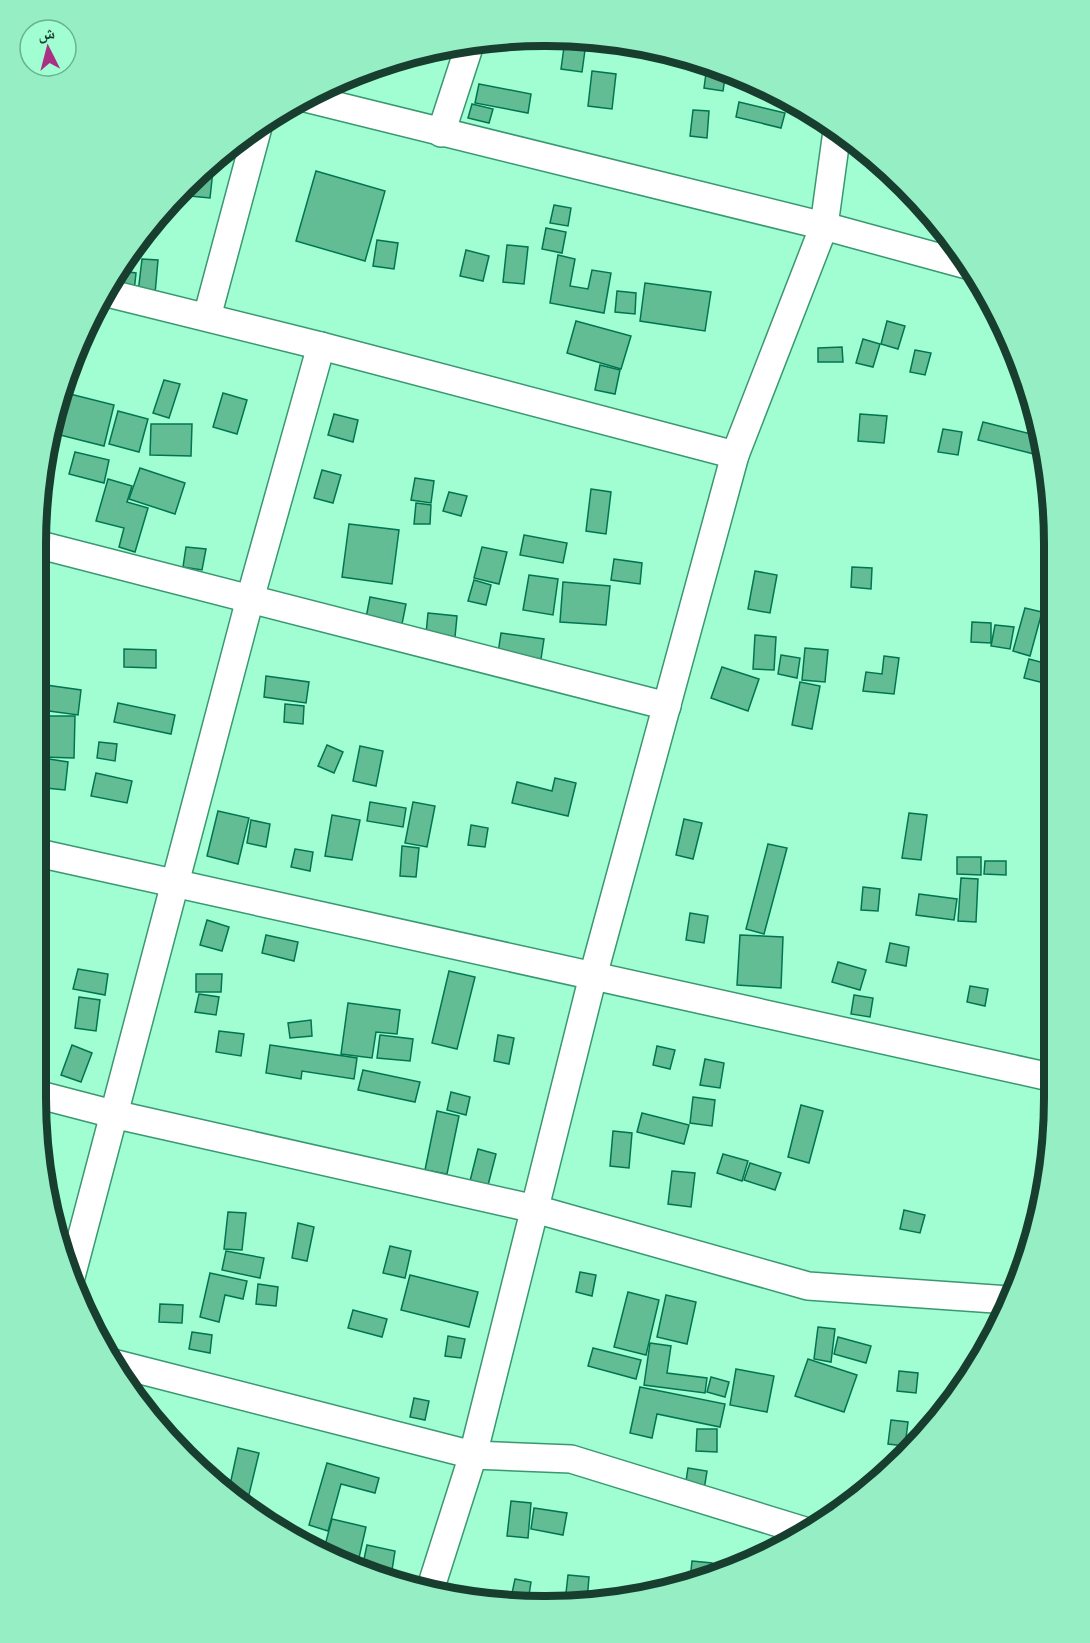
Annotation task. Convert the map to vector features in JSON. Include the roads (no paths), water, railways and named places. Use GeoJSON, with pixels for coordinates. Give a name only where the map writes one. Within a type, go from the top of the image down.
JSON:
{"type":"FeatureCollection","features":[{"type":"Feature","properties":{"kind":"street"},"geometry":{"type":"LineString","coordinates":[[441,133],[467,53]]}},
{"type":"Feature","properties":{"kind":"street"},"geometry":{"type":"LineString","coordinates":[[318,102],[824,226],[954,262]]}},
{"type":"Feature","properties":{"kind":"street"},"geometry":{"type":"LineString","coordinates":[[207,317],[254,141]]}},
{"type":"Feature","properties":{"kind":"street"},"geometry":{"type":"LineString","coordinates":[[432,1584],[473,1455],[593,976],[735,455],[824,226],[836,141]]}},
{"type":"Feature","properties":{"kind":"street"},"geometry":{"type":"LineString","coordinates":[[114,294],[735,455]]}},
{"type":"Feature","properties":{"kind":"street"},"geometry":{"type":"LineString","coordinates":[[75,1263],[250,599],[321,346]]}},
{"type":"Feature","properties":{"kind":"street"},"geometry":{"type":"LineString","coordinates":[[46,547],[667,706]]}},
{"type":"Feature","properties":{"kind":"street"},"geometry":{"type":"LineString","coordinates":[[46,856],[1044,1076]]}},
{"type":"Feature","properties":{"kind":"street"},"geometry":{"type":"LineString","coordinates":[[46,1097],[113,1114],[535,1209],[808,1286],[1001,1299]]}},
{"type":"Feature","properties":{"kind":"street"},"geometry":{"type":"LineString","coordinates":[[125,1366],[473,1455],[571,1459],[796,1528]]}}]}
